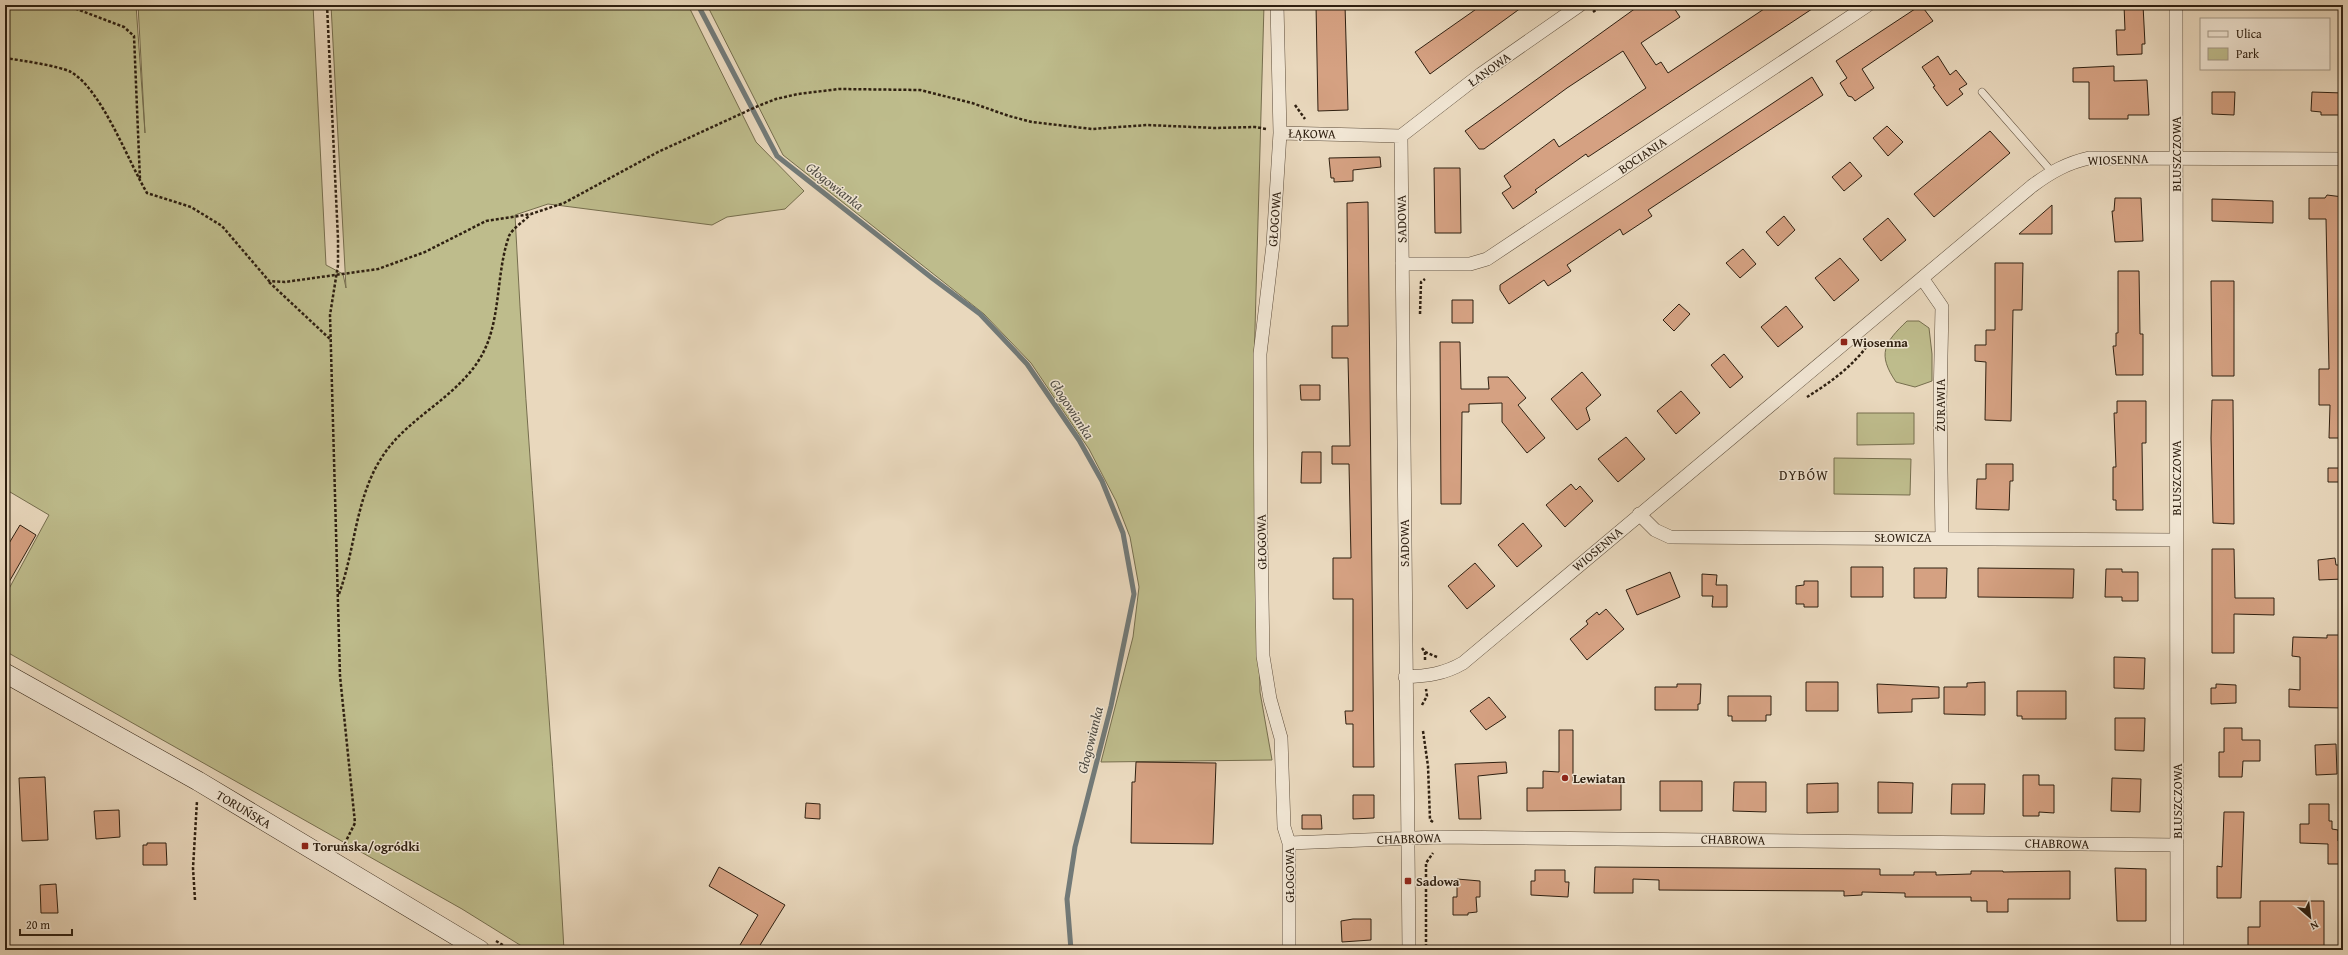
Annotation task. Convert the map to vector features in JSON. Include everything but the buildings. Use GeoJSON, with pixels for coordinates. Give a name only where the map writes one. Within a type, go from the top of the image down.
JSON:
{"type":"FeatureCollection","features":[{"type":"Feature","properties":{"kind":"street","name":"ŁĄKOWA"},"geometry":{"type":"LineString","coordinates":[[1277,5],[1280,133],[1401,136]]}},
{"type":"Feature","properties":{"kind":"street","name":"ŁANOWA"},"geometry":{"type":"LineString","coordinates":[[1401,136],[1481,74],[1580,5]]}},
{"type":"Feature","properties":{"kind":"street","name":"BOCIANIA"},"geometry":{"type":"LineString","coordinates":[[1402,264],[1470,264],[1487,258],[1868,5]]}},
{"type":"Feature","properties":{"kind":"street","name":"BLUSZCZOWA"},"geometry":{"type":"LineString","coordinates":[[2176,5],[2177,950]]}},
{"type":"Feature","properties":{"kind":"street","name":"GŁOGOWA"},"geometry":{"type":"LineString","coordinates":[[1280,133],[1273,245],[1260,354],[1260,540],[1263,656],[1270,699],[1281,738],[1284,827],[1289,843],[1289,950]]}},
{"type":"Feature","properties":{"kind":"street","name":"SADOWA"},"geometry":{"type":"LineString","coordinates":[[1401,136],[1408,950]]}},
{"type":"Feature","properties":{"kind":"street","name":"WIOSENNA"},"geometry":{"type":"LineString","coordinates":[[1405,677],[1426,676],[1449,672],[1463,663],[2032,186],[2069,162],[2090,158],[2343,159]]}},
{"type":"Feature","properties":{"kind":"street","name":"ŻURAWIA"},"geometry":{"type":"LineString","coordinates":[[1922,278],[1942,307],[1940,403],[1942,537]]}},
{"type":"Feature","properties":{"kind":"street","name":"SŁOWICZA"},"geometry":{"type":"LineString","coordinates":[[1639,514],[1655,530],[1670,536],[2176,540]]}},
{"type":"Feature","properties":{"kind":"street","name":"TORUŃSKA"},"geometry":{"type":"LineString","coordinates":[[5,673],[198,781],[480,950]]}},
{"type":"Feature","properties":{"kind":"street","name":"CHABROWA"},"geometry":{"type":"LineString","coordinates":[[1289,843],[1440,837],[2177,845]]}},
{"type":"Feature","properties":{"kind":"lane"},"geometry":{"type":"LineString","coordinates":[[1982,92],[2052,172]]}},
{"type":"Feature","properties":{"kind":"path"},"geometry":{"type":"LineString","coordinates":[[66,5],[124,27],[134,36],[141,183]]}},
{"type":"Feature","properties":{"kind":"path"},"geometry":{"type":"LineString","coordinates":[[327,5],[338,239],[338,265],[330,314],[340,676],[355,823],[334,863]]}},
{"type":"Feature","properties":{"kind":"path"},"geometry":{"type":"LineString","coordinates":[[1590,14],[1603,5]]}},
{"type":"Feature","properties":{"kind":"path"},"geometry":{"type":"LineString","coordinates":[[5,58],[70,71],[81,80],[91,92],[118,135],[147,193],[191,207],[222,226],[269,281],[331,340]]}},
{"type":"Feature","properties":{"kind":"path"},"geometry":{"type":"LineString","coordinates":[[269,281],[285,282],[378,269],[425,252],[486,221],[531,214],[564,203],[658,152],[758,106],[776,99],[798,94],[839,89],[920,90],[972,103],[1009,116],[1032,122],[1092,129],[1147,125],[1216,128],[1256,127],[1280,133]]}},
{"type":"Feature","properties":{"kind":"path"},"geometry":{"type":"LineString","coordinates":[[1295,97],[1298,109],[1309,122]]}},
{"type":"Feature","properties":{"kind":"path"},"geometry":{"type":"LineString","coordinates":[[338,597],[361,504],[374,469],[390,445],[456,386],[479,360],[489,340],[510,235],[531,214]]}},
{"type":"Feature","properties":{"kind":"path"},"geometry":{"type":"LineString","coordinates":[[1420,319],[1421,282],[1428,276],[1434,276],[1434,265]]}},
{"type":"Feature","properties":{"kind":"path"},"geometry":{"type":"LineString","coordinates":[[1801,400],[1820,389],[1859,357],[1868,345]]}},
{"type":"Feature","properties":{"kind":"path"},"geometry":{"type":"LineString","coordinates":[[1419,644],[1425,652],[1427,696],[1420,708]]}},
{"type":"Feature","properties":{"kind":"path"},"geometry":{"type":"LineString","coordinates":[[1422,723],[1428,766],[1430,820],[1439,825],[1441,850],[1431,853],[1426,863],[1426,950]]}},
{"type":"Feature","properties":{"kind":"path"},"geometry":{"type":"LineString","coordinates":[[196,900],[193,868],[198,781]]}},
{"type":"Feature","properties":{"kind":"green space"},"geometry":{"type":"Polygon","coordinates":[[[5,5],[136,5],[145,133],[138,5],[313,5],[326,265],[343,274],[346,288],[331,5],[688,5],[756,142],[804,191],[785,209],[727,217],[712,225],[548,204],[515,215],[526,399],[553,766],[564,950],[528,950],[462,909],[5,651],[5,596],[49,515],[5,489],[5,5]]]}},
{"type":"Feature","properties":{"kind":"green space"},"geometry":{"type":"Polygon","coordinates":[[[707,5],[1264,5],[1254,365],[1260,692],[1272,760],[1101,762],[1133,637],[1139,587],[1130,537],[1116,501],[1089,449],[1031,363],[984,314],[783,155],[707,5]]]}},
{"type":"Feature","properties":{"kind":"green space"},"geometry":{"type":"Polygon","coordinates":[[[1907,321],[1919,321],[1929,328],[1932,354],[1932,381],[1915,387],[1896,382],[1886,364],[1885,356],[1888,343],[1907,321]]]}},
{"type":"Feature","properties":{"kind":"green space"},"geometry":{"type":"Polygon","coordinates":[[[1857,413],[1914,413],[1914,444],[1857,445],[1857,413]]]}},
{"type":"Feature","properties":{"kind":"green space"},"geometry":{"type":"Polygon","coordinates":[[[1834,458],[1911,459],[1910,495],[1834,494],[1834,458]]]}},
{"type":"Feature","properties":{"kind":"waterway","name":"Głogowianka"},"geometry":{"type":"LineString","coordinates":[[698,5],[777,156],[980,314],[1027,364],[1079,440],[1102,481],[1123,533],[1134,594],[1111,706],[1075,847],[1067,899],[1071,950]]}},
{"type":"Feature","properties":{"kind":"place","name":"Wiosenna"},"geometry":{"type":"Point","coordinates":[1844,342]}},
{"type":"Feature","properties":{"kind":"place","name":"Lewiatan"},"geometry":{"type":"Point","coordinates":[1565,778]}},
{"type":"Feature","properties":{"kind":"place","name":"Toruńska/ogródki"},"geometry":{"type":"Point","coordinates":[305,846]}},
{"type":"Feature","properties":{"kind":"place","name":"Sadowa"},"geometry":{"type":"Point","coordinates":[1408,881]}},
{"type":"Feature","properties":{"kind":"district","name":"DYBÓW"},"geometry":{"type":"Point","coordinates":[1804,475]}}]}
